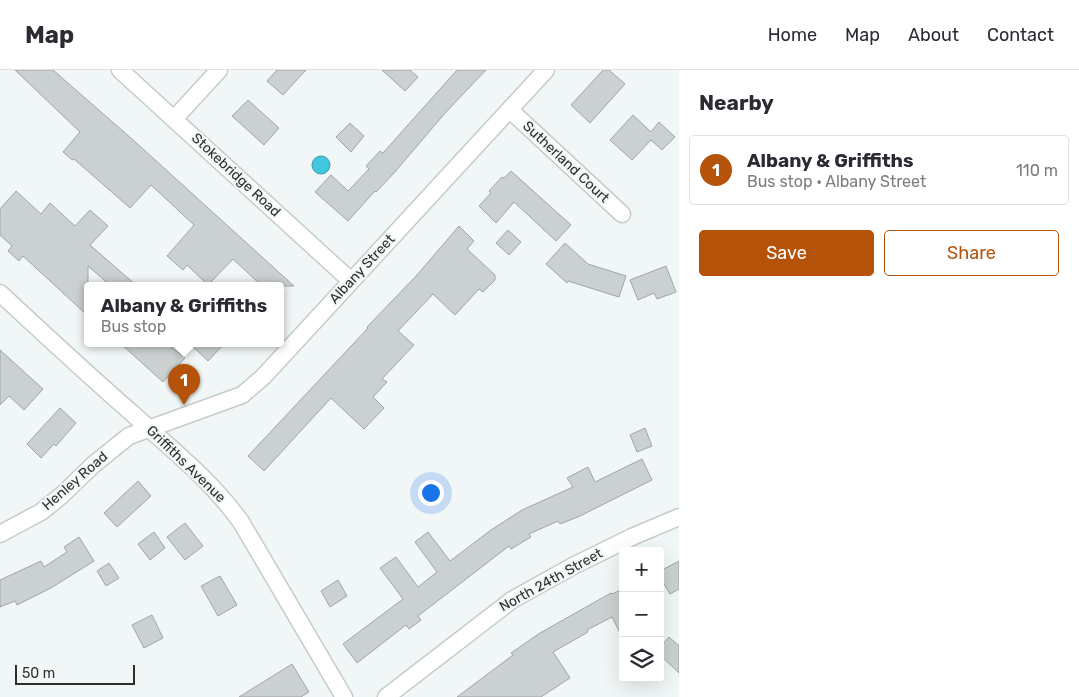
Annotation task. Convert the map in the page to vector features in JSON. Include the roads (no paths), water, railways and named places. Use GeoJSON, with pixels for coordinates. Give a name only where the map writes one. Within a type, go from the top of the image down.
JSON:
{"type":"FeatureCollection","features":[{"type":"Feature","properties":{"kind":"street","name":"Stokebridge Road"},"geometry":{"type":"LineString","coordinates":[[120,70],[351,281]]}},
{"type":"Feature","properties":{"kind":"street"},"geometry":{"type":"LineString","coordinates":[[174,119],[219,70]]}},
{"type":"Feature","properties":{"kind":"street","name":"Albany Street"},"geometry":{"type":"LineString","coordinates":[[150,429],[242,395],[263,377],[546,70]]}},
{"type":"Feature","properties":{"kind":"street","name":"Sutherland Court"},"geometry":{"type":"LineString","coordinates":[[510,110],[622,214]]}},
{"type":"Feature","properties":{"kind":"street","name":"Griffiths Avenue"},"geometry":{"type":"LineString","coordinates":[[0,293],[212,486],[228,503],[344,697]]}},
{"type":"Feature","properties":{"kind":"street","name":"Henley Road"},"geometry":{"type":"LineString","coordinates":[[0,534],[41,512],[93,465],[129,436],[150,429]]}},
{"type":"Feature","properties":{"kind":"street","name":"North 24th Street"},"geometry":{"type":"LineString","coordinates":[[386,697],[512,600],[590,557],[679,517]]}},
{"type":"Feature","properties":{"kind":"water"},"geometry":{"type":"Polygon","coordinates":[[[321,156],[327,159],[330,165],[327,171],[321,174],[315,171],[312,165],[315,159],[321,156]]]}},
{"type":"Feature","properties":{"kind":"place","name":"Albany & Griffiths"},"geometry":{"type":"Point","coordinates":[184,405]}}]}
